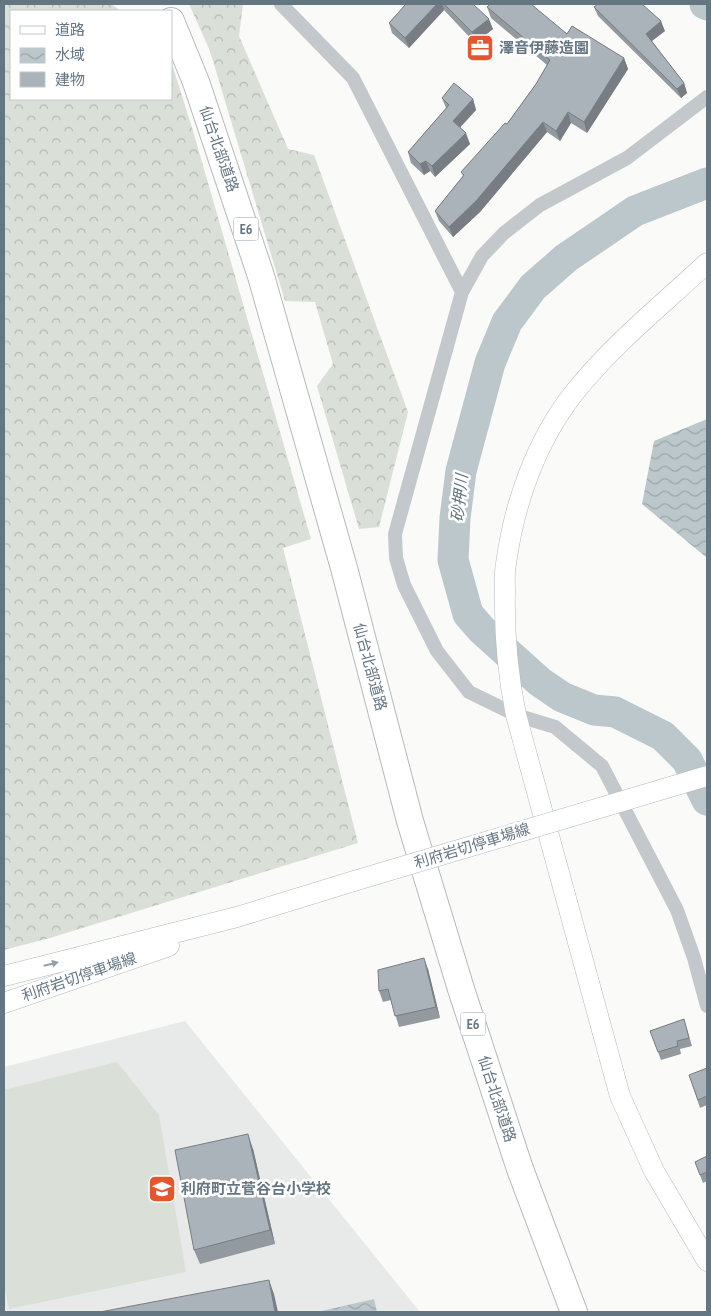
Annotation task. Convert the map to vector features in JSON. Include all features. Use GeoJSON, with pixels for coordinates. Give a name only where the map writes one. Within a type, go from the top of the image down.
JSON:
{"type":"FeatureCollection","features":[{"type":"Feature","properties":{"kind":"highway","name":"仙台北部道路"},"geometry":{"type":"LineString","coordinates":[[172,23],[196,82],[261,276],[344,568],[410,821],[462,990],[520,1169],[574,1312]]}},
{"type":"Feature","properties":{"kind":"street"},"geometry":{"type":"LineString","coordinates":[[281,4],[354,78],[462,292]]}},
{"type":"Feature","properties":{"kind":"street"},"geometry":{"type":"LineString","coordinates":[[707,97],[628,158],[540,205],[504,233],[482,256],[462,292],[395,534],[396,558],[404,585],[436,650],[469,692],[514,706],[555,727],[602,766],[677,910],[694,958],[707,1006]]}},
{"type":"Feature","properties":{"kind":"street"},"geometry":{"type":"LineString","coordinates":[[707,263],[614,349],[573,394],[553,424],[532,466],[518,507],[505,565],[504,622],[514,706],[620,1096],[654,1171],[707,1261]]}},
{"type":"Feature","properties":{"kind":"street","name":"利府岩切停車場線"},"geometry":{"type":"LineString","coordinates":[[4,976],[237,917],[707,776]]}},
{"type":"Feature","properties":{"kind":"street","name":"利府岩切停車場線"},"geometry":{"type":"LineString","coordinates":[[4,1002],[176,944],[237,917]]}},
{"type":"Feature","properties":{"kind":"shaded area","name":"利府町立菅谷台小学校"},"geometry":{"type":"Polygon","coordinates":[[[185,1021],[420,1312],[4,1312],[4,1067],[185,1021]]]}},
{"type":"Feature","properties":{"kind":"green space"},"geometry":{"type":"Polygon","coordinates":[[[4,4],[111,4],[120,10],[10,10],[10,100],[172,100],[172,64],[311,539],[283,548],[358,843],[50,938],[4,950],[4,4]]]}},
{"type":"Feature","properties":{"kind":"green space"},"geometry":{"type":"Polygon","coordinates":[[[189,4],[243,4],[239,36],[288,149],[314,155],[408,412],[379,527],[359,529],[317,386],[333,364],[315,302],[285,301],[210,51],[189,4]]]}},
{"type":"Feature","properties":{"kind":"green space"},"geometry":{"type":"Polygon","coordinates":[[[117,1062],[159,1115],[186,1272],[9,1309],[4,1284],[4,1090],[117,1062]]]}},
{"type":"Feature","properties":{"kind":"water"},"geometry":{"type":"Polygon","coordinates":[[[707,419],[707,558],[642,504],[654,441],[707,419]]]}},
{"type":"Feature","properties":{"kind":"water"},"geometry":{"type":"Polygon","coordinates":[[[374,1299],[377,1312],[317,1312],[374,1299]]]}},
{"type":"Feature","properties":{"kind":"building"},"geometry":{"type":"Polygon","coordinates":[[[406,4],[437,4],[405,38],[389,23],[406,4]]]}},
{"type":"Feature","properties":{"kind":"building"},"geometry":{"type":"Polygon","coordinates":[[[444,4],[473,4],[489,19],[472,32],[444,4]]]}},
{"type":"Feature","properties":{"kind":"building"},"geometry":{"type":"Polygon","coordinates":[[[490,4],[531,4],[567,34],[572,26],[624,58],[584,122],[568,112],[556,131],[543,122],[476,201],[449,227],[435,211],[464,175],[461,172],[505,123],[507,124],[536,84],[550,60],[487,7],[490,4]]]}},
{"type":"Feature","properties":{"kind":"building"},"geometry":{"type":"Polygon","coordinates":[[[598,4],[642,4],[661,21],[646,34],[684,83],[677,89],[594,7],[598,4]]]}},
{"type":"Feature","properties":{"kind":"building"},"geometry":{"type":"Polygon","coordinates":[[[454,83],[473,99],[453,121],[466,133],[432,166],[426,161],[420,164],[408,152],[449,105],[442,98],[454,83]]]}},
{"type":"Feature","properties":{"kind":"building"},"geometry":{"type":"Polygon","coordinates":[[[424,958],[436,1007],[395,1016],[388,989],[379,991],[378,970],[424,958]]]}},
{"type":"Feature","properties":{"kind":"building"},"geometry":{"type":"Polygon","coordinates":[[[684,1019],[689,1038],[677,1041],[678,1046],[658,1052],[650,1031],[684,1019]]]}},
{"type":"Feature","properties":{"kind":"building"},"geometry":{"type":"Polygon","coordinates":[[[707,1068],[707,1096],[698,1100],[689,1075],[707,1068]]]}},
{"type":"Feature","properties":{"kind":"building"},"geometry":{"type":"Polygon","coordinates":[[[248,1134],[270,1230],[194,1250],[175,1150],[248,1134]]]}},
{"type":"Feature","properties":{"kind":"building"},"geometry":{"type":"Polygon","coordinates":[[[707,1156],[707,1172],[700,1175],[695,1162],[707,1156]]]}},
{"type":"Feature","properties":{"kind":"building"},"geometry":{"type":"Polygon","coordinates":[[[269,1280],[275,1312],[100,1312],[269,1280]]]}},
{"type":"Feature","properties":{"kind":"waterway","name":"砂押川"},"geometry":{"type":"LineString","coordinates":[[707,183],[635,211],[566,258],[533,287],[507,322],[490,363],[461,471],[455,518],[453,560],[468,614],[482,630],[540,682],[562,697],[594,710],[615,712],[663,736],[687,760],[707,800]]}},
{"type":"Feature","properties":{"kind":"place","name":"澤音伊藤造園"},"geometry":{"type":"Point","coordinates":[480,48]}},
{"type":"Feature","properties":{"kind":"place","name":"利府町立菅谷台小学校"},"geometry":{"type":"Point","coordinates":[162,1189]}}]}
